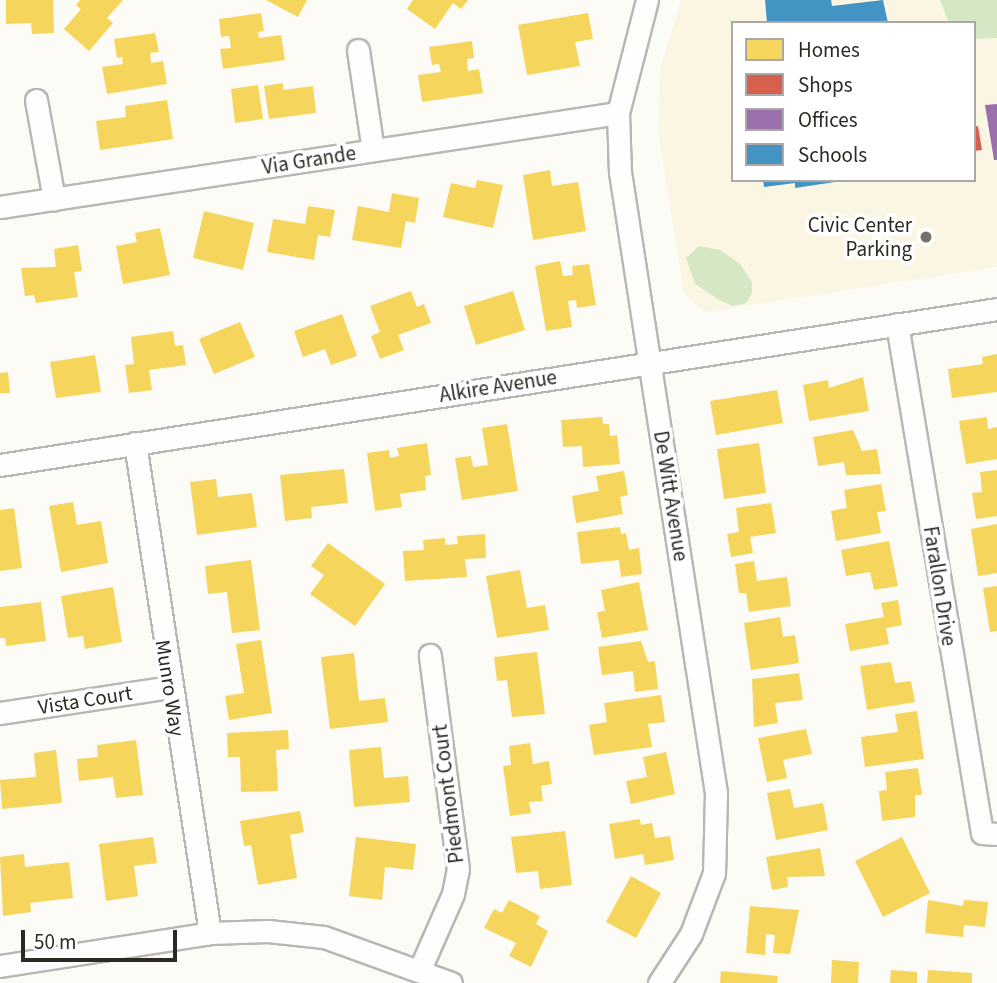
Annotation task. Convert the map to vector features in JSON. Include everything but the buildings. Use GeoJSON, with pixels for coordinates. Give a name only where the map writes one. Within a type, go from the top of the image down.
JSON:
{"type":"FeatureCollection","features":[{"type":"Feature","properties":{"kind":"street","name":"De Witt Avenue"},"geometry":{"type":"LineString","coordinates":[[647,0],[618,113],[620,172],[716,793],[714,873],[691,934],[659,983]]}},
{"type":"Feature","properties":{"kind":"street"},"geometry":{"type":"LineString","coordinates":[[358,50],[373,150]]}},
{"type":"Feature","properties":{"kind":"street"},"geometry":{"type":"LineString","coordinates":[[36,100],[54,199]]}},
{"type":"Feature","properties":{"kind":"street","name":"Via Grande"},"geometry":{"type":"LineString","coordinates":[[0,207],[618,113]]}},
{"type":"Feature","properties":{"kind":"street","name":"Alkire Avenue"},"geometry":{"type":"LineString","coordinates":[[0,465],[997,309]]}},
{"type":"Feature","properties":{"kind":"street","name":"Farallon Drive"},"geometry":{"type":"LineString","coordinates":[[897,324],[982,833],[997,834]]}},
{"type":"Feature","properties":{"kind":"street","name":"Munro Way"},"geometry":{"type":"LineString","coordinates":[[135,443],[169,687],[210,933]]}},
{"type":"Feature","properties":{"kind":"street","name":"Piedmont Court"},"geometry":{"type":"LineString","coordinates":[[420,968],[453,894],[459,845],[430,655]]}},
{"type":"Feature","properties":{"kind":"street","name":"Vista Court"},"geometry":{"type":"LineString","coordinates":[[0,713],[169,687]]}},
{"type":"Feature","properties":{"kind":"street"},"geometry":{"type":"LineString","coordinates":[[0,966],[210,933],[268,931],[324,937],[420,968],[451,983]]}},
{"type":"Feature","properties":{"kind":"shaded area"},"geometry":{"type":"Polygon","coordinates":[[[681,0],[997,0],[997,267],[705,312],[684,294],[658,132],[660,69],[681,0]]]}},
{"type":"Feature","properties":{"kind":"green space"},"geometry":{"type":"Polygon","coordinates":[[[940,0],[997,0],[997,38],[976,39],[976,21],[948,21],[940,0]]]}},
{"type":"Feature","properties":{"kind":"green space"},"geometry":{"type":"Polygon","coordinates":[[[699,246],[720,250],[740,264],[752,282],[752,293],[746,303],[734,306],[695,284],[686,258],[699,246]]]}},
{"type":"Feature","properties":{"kind":"place","name":"Civic Center Parking"},"geometry":{"type":"Point","coordinates":[926,237]}}]}
